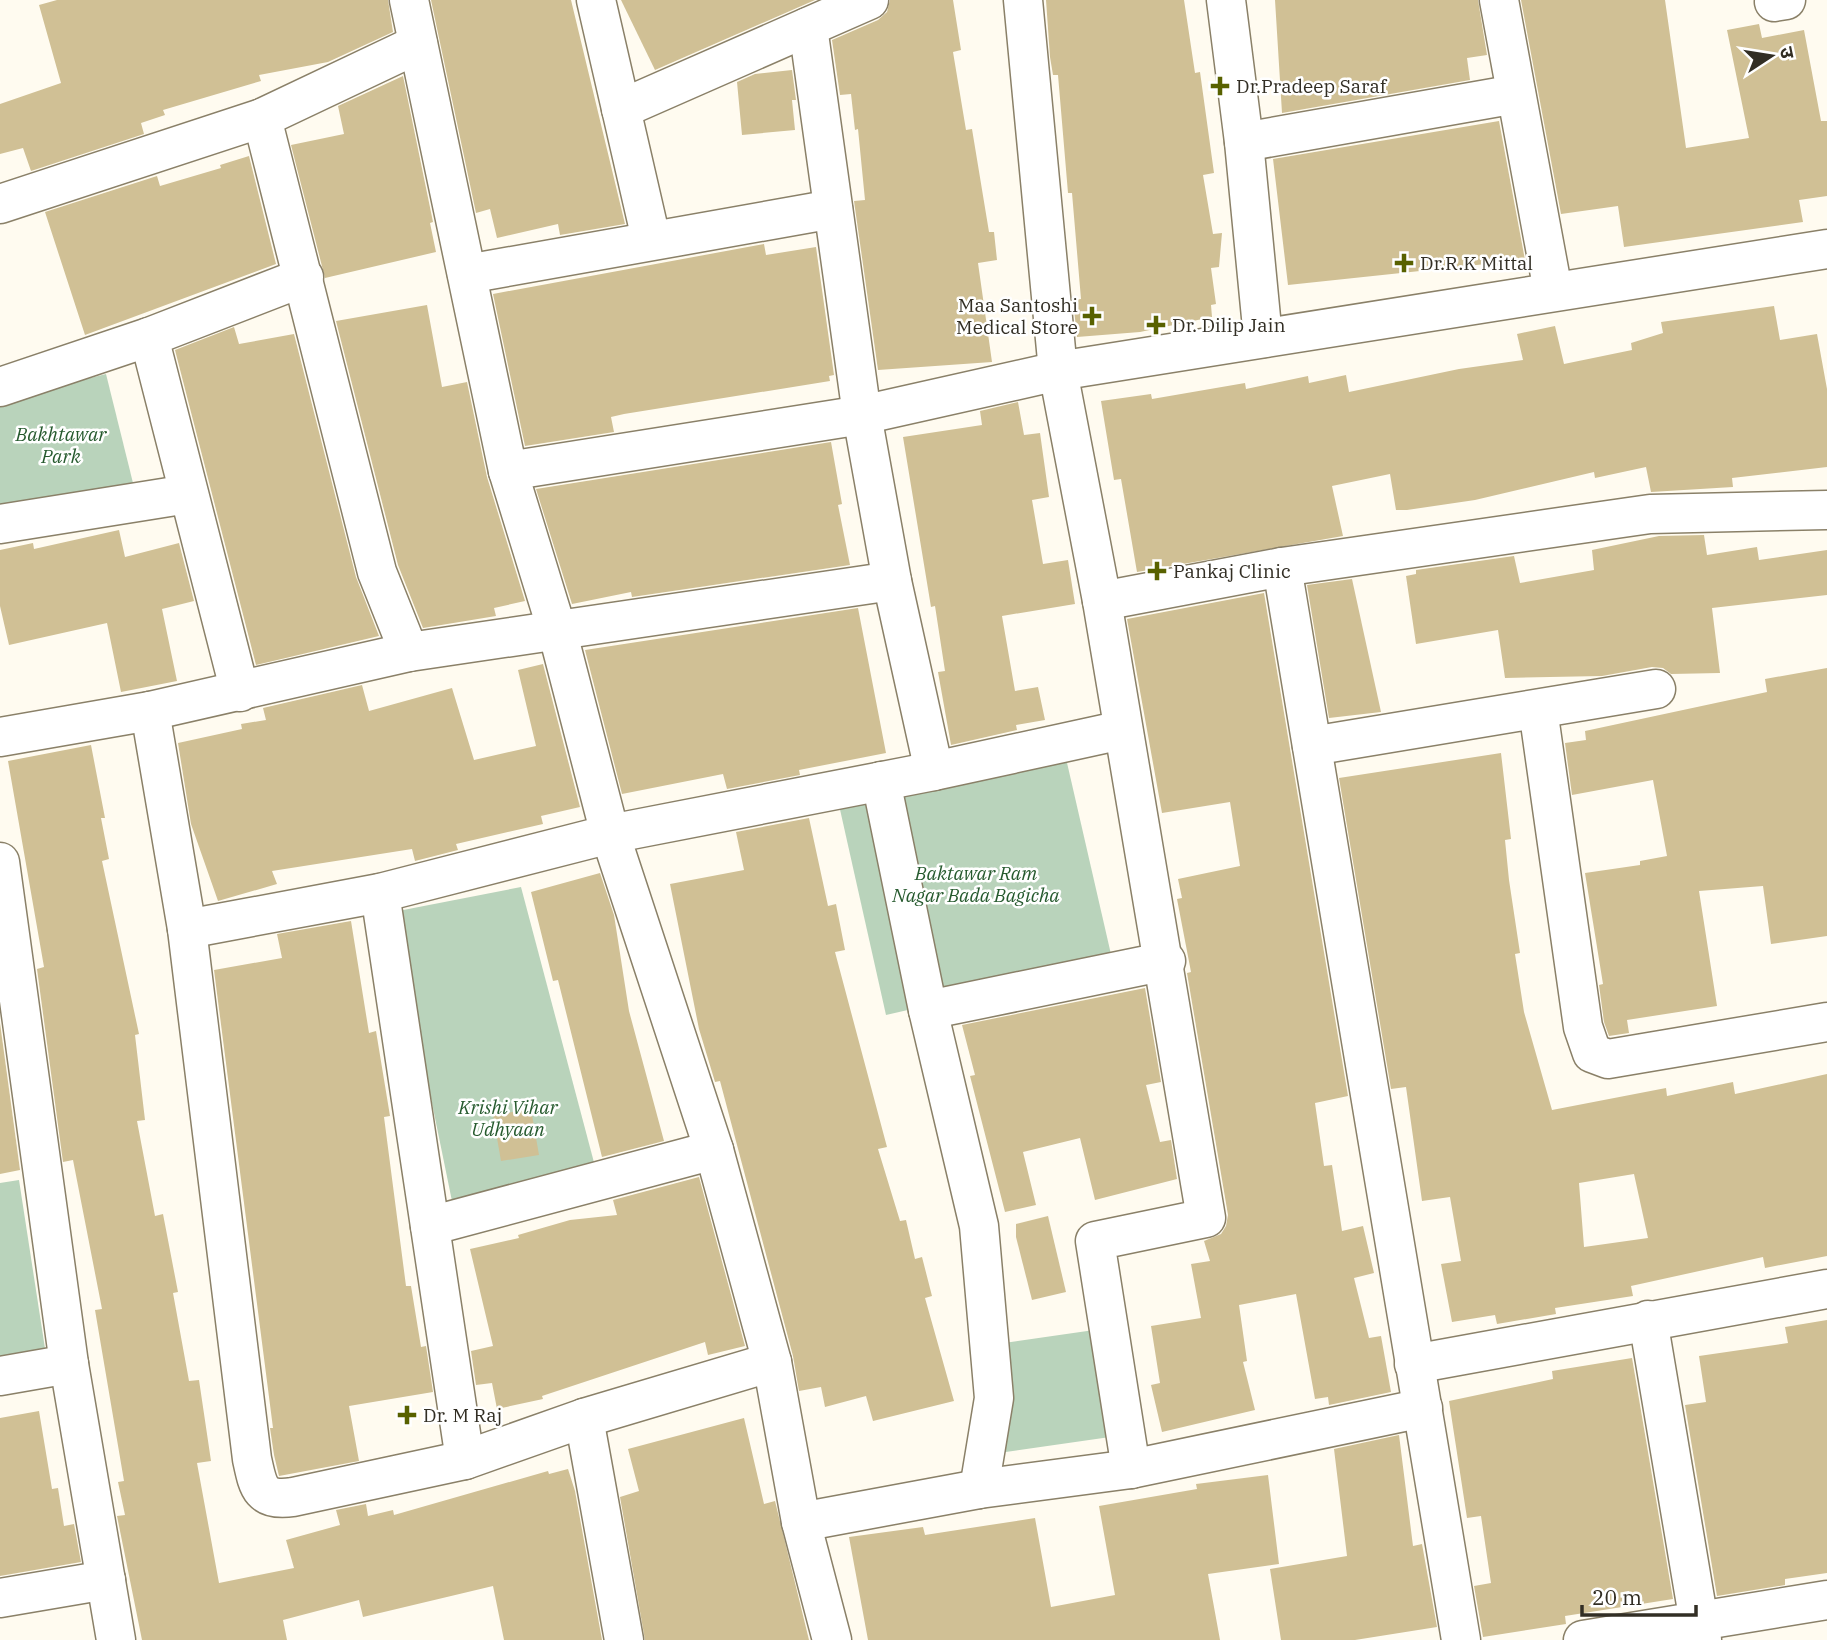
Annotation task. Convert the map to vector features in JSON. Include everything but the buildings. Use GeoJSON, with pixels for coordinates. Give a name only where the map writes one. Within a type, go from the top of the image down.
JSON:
{"type":"FeatureCollection","features":[{"type":"Feature","properties":{"kind":"street"},"geometry":{"type":"LineString","coordinates":[[409,0],[508,471],[558,630],[610,834],[714,1150],[772,1362],[801,1522],[832,1640]]}},
{"type":"Feature","properties":{"kind":"street"},"geometry":{"type":"LineString","coordinates":[[596,0],[651,239]]}},
{"type":"Feature","properties":{"kind":"street"},"geometry":{"type":"LineString","coordinates":[[621,109],[869,0]]}},
{"type":"Feature","properties":{"kind":"street"},"geometry":{"type":"LineString","coordinates":[[1023,0],[1058,372],[1166,961],[1206,1218],[1095,1241],[1131,1469]]}},
{"type":"Feature","properties":{"kind":"street"},"geometry":{"type":"LineString","coordinates":[[1226,0],[1244,142],[1263,338]]}},
{"type":"Feature","properties":{"kind":"street"},"geometry":{"type":"LineString","coordinates":[[1499,0],[1553,291]]}},
{"type":"Feature","properties":{"kind":"street"},"geometry":{"type":"LineString","coordinates":[[808,27],[862,415],[892,581],[934,771]]}},
{"type":"Feature","properties":{"kind":"street"},"geometry":{"type":"LineString","coordinates":[[0,204],[261,118],[418,44]]}},
{"type":"Feature","properties":{"kind":"street"},"geometry":{"type":"LineString","coordinates":[[1244,142],[1516,94]]}},
{"type":"Feature","properties":{"kind":"street"},"geometry":{"type":"LineString","coordinates":[[261,118],[304,277],[377,572],[409,652]]}},
{"type":"Feature","properties":{"kind":"street"},"geometry":{"type":"LineString","coordinates":[[467,274],[651,239],[833,209]]}},
{"type":"Feature","properties":{"kind":"street"},"geometry":{"type":"LineString","coordinates":[[508,471],[862,415],[1058,372],[1827,248]]}},
{"type":"Feature","properties":{"kind":"street"},"geometry":{"type":"LineString","coordinates":[[0,387],[149,337],[304,277]]}},
{"type":"Feature","properties":{"kind":"street"},"geometry":{"type":"LineString","coordinates":[[149,337],[240,692]]}},
{"type":"Feature","properties":{"kind":"street"},"geometry":{"type":"LineString","coordinates":[[0,524],[188,494]]}},
{"type":"Feature","properties":{"kind":"street"},"geometry":{"type":"LineString","coordinates":[[1102,601],[1282,567],[1650,514],[1827,510]]}},
{"type":"Feature","properties":{"kind":"street"},"geometry":{"type":"LineString","coordinates":[[1282,567],[1461,1640]]}},
{"type":"Feature","properties":{"kind":"street"},"geometry":{"type":"LineString","coordinates":[[0,737],[150,711],[409,652],[892,581]]}},
{"type":"Feature","properties":{"kind":"street"},"geometry":{"type":"LineString","coordinates":[[1311,746],[1656,689]]}},
{"type":"Feature","properties":{"kind":"street"},"geometry":{"type":"LineString","coordinates":[[1538,709],[1583,1027],[1592,1053],[1608,1059],[1827,1022]]}},
{"type":"Feature","properties":{"kind":"street"},"geometry":{"type":"LineString","coordinates":[[150,711],[187,929],[257,1483],[265,1494],[275,1500],[466,1460],[584,1418],[772,1362]]}},
{"type":"Feature","properties":{"kind":"street"},"geometry":{"type":"LineString","coordinates":[[187,929],[380,893],[610,834],[934,771],[1122,730]]}},
{"type":"Feature","properties":{"kind":"street"},"geometry":{"type":"LineString","coordinates":[[881,781],[928,1010],[979,1226],[994,1398],[979,1489]]}},
{"type":"Feature","properties":{"kind":"street"},"geometry":{"type":"LineString","coordinates":[[0,862],[69,1364],[116,1640]]}},
{"type":"Feature","properties":{"kind":"street"},"geometry":{"type":"LineString","coordinates":[[380,893],[466,1460]]}},
{"type":"Feature","properties":{"kind":"street"},"geometry":{"type":"LineString","coordinates":[[928,1010],[1166,961]]}},
{"type":"Feature","properties":{"kind":"street"},"geometry":{"type":"LineString","coordinates":[[430,1226],[714,1150]]}},
{"type":"Feature","properties":{"kind":"street"},"geometry":{"type":"LineString","coordinates":[[1414,1364],[1827,1289]]}},
{"type":"Feature","properties":{"kind":"street"},"geometry":{"type":"LineString","coordinates":[[1648,1320],[1700,1630]]}},
{"type":"Feature","properties":{"kind":"street"},"geometry":{"type":"LineString","coordinates":[[0,1376],[69,1364]]}},
{"type":"Feature","properties":{"kind":"street"},"geometry":{"type":"LineString","coordinates":[[801,1522],[979,1489],[1131,1469],[1423,1408]]}},
{"type":"Feature","properties":{"kind":"street"},"geometry":{"type":"LineString","coordinates":[[584,1418],[624,1640]]}},
{"type":"Feature","properties":{"kind":"street"},"geometry":{"type":"LineString","coordinates":[[0,1598],[106,1580]]}},
{"type":"Feature","properties":{"kind":"street"},"geometry":{"type":"LineString","coordinates":[[1583,1640],[1700,1630],[1827,1600]]}},
{"type":"Feature","properties":{"kind":"green space","name":"Bakhtawar Park"},"geometry":{"type":"Polygon","coordinates":[[[106,374],[134,487],[0,515],[0,401],[106,374]]]}},
{"type":"Feature","properties":{"kind":"green space","name":"Baktawar Ram Nagar Bada Bagicha"},"geometry":{"type":"Polygon","coordinates":[[[1065,754],[1113,963],[886,1015],[839,805],[1065,754]]]}},
{"type":"Feature","properties":{"kind":"green space","name":"Krishi Vihar Udhyaan"},"geometry":{"type":"Polygon","coordinates":[[[521,887],[596,1170],[453,1206],[393,912],[521,887]]]}},
{"type":"Feature","properties":{"kind":"green space"},"geometry":{"type":"Polygon","coordinates":[[[19,1180],[46,1355],[0,1361],[0,1183],[19,1180]]]}},
{"type":"Feature","properties":{"kind":"green space"},"geometry":{"type":"Polygon","coordinates":[[[1108,1328],[1124,1435],[985,1455],[969,1348],[1108,1328]]]}},
{"type":"Feature","properties":{"kind":"place","name":"Dr.Pradeep Saraf"},"geometry":{"type":"Point","coordinates":[1220,86]}},
{"type":"Feature","properties":{"kind":"place","name":"Dr.R.K Mittal"},"geometry":{"type":"Point","coordinates":[1404,263]}},
{"type":"Feature","properties":{"kind":"place","name":"Maa Santoshi Medical Store"},"geometry":{"type":"Point","coordinates":[1092,316]}},
{"type":"Feature","properties":{"kind":"place","name":"Dr. Dilip Jain"},"geometry":{"type":"Point","coordinates":[1156,325]}},
{"type":"Feature","properties":{"kind":"place","name":"Pankaj Clinic"},"geometry":{"type":"Point","coordinates":[1157,571]}},
{"type":"Feature","properties":{"kind":"place","name":"Dr. M Raj"},"geometry":{"type":"Point","coordinates":[407,1415]}}]}
